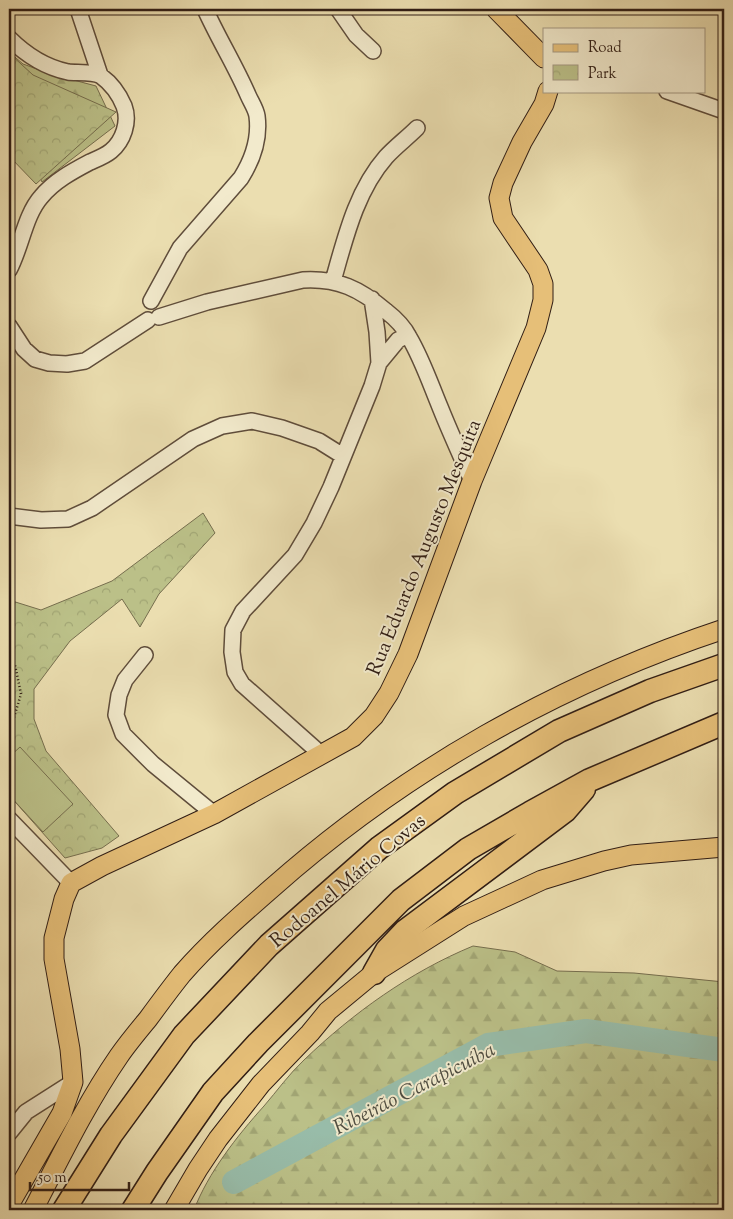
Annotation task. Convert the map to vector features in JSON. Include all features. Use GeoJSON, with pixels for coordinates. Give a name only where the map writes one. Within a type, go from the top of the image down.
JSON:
{"type":"FeatureCollection","features":[{"type":"Feature","properties":{"kind":"highway","name":"Rodoanel Mário Covas"},"geometry":{"type":"LineString","coordinates":[[64,1210],[111,1135],[184,1035],[269,945],[379,848],[455,793],[559,731],[650,691],[724,665]]}},
{"type":"Feature","properties":{"kind":"highway"},"geometry":{"type":"LineString","coordinates":[[133,1210],[156,1172],[213,1092],[258,1043],[401,900],[468,849],[590,780],[724,723]]}},
{"type":"Feature","properties":{"kind":"highway"},"geometry":{"type":"LineString","coordinates":[[374,973],[387,950],[405,931],[566,811],[581,795],[590,780]]}},
{"type":"Feature","properties":{"kind":"main road"},"geometry":{"type":"LineString","coordinates":[[496,9],[543,57]]}},
{"type":"Feature","properties":{"kind":"main road","name":"Rua Eduardo Augusto Mesquita"},"geometry":{"type":"LineString","coordinates":[[71,883],[102,866],[214,814],[353,737],[374,716],[389,693],[408,654],[472,481],[536,328],[544,300],[543,284],[538,270],[503,218],[499,198],[503,183],[522,142],[544,104],[548,92]]}},
{"type":"Feature","properties":{"kind":"main road"},"geometry":{"type":"LineString","coordinates":[[32,1210],[96,1092],[120,1054],[183,973],[249,908],[293,869],[338,832],[406,784],[500,727],[593,680],[642,659],[724,629]]}},
{"type":"Feature","properties":{"kind":"main road"},"geometry":{"type":"LineString","coordinates":[[174,1210],[213,1147],[261,1084],[310,1033],[328,1011],[374,973],[464,916],[542,880],[604,861],[632,855],[724,847]]}},
{"type":"Feature","properties":{"kind":"main road"},"geometry":{"type":"LineString","coordinates":[[9,1205],[62,1113],[73,1082],[70,1049],[54,959],[54,938],[64,899],[71,883]]}},
{"type":"Feature","properties":{"kind":"street"},"geometry":{"type":"LineString","coordinates":[[9,270],[39,198],[70,172],[110,152],[124,134],[126,112],[119,94],[100,75],[78,9]]}},
{"type":"Feature","properties":{"kind":"street"},"geometry":{"type":"LineString","coordinates":[[9,326],[24,349],[35,358],[48,363],[67,364],[85,362],[161,314],[160,306],[155,301],[151,301],[180,248],[241,178],[255,152],[257,114],[205,9]]}},
{"type":"Feature","properties":{"kind":"street"},"geometry":{"type":"LineString","coordinates":[[338,9],[356,35],[374,51]]}},
{"type":"Feature","properties":{"kind":"street"},"geometry":{"type":"LineString","coordinates":[[9,38],[32,59],[47,66],[66,72],[100,75]]}},
{"type":"Feature","properties":{"kind":"street"},"geometry":{"type":"LineString","coordinates":[[670,92],[724,111]]}},
{"type":"Feature","properties":{"kind":"street"},"geometry":{"type":"LineString","coordinates":[[333,281],[350,224],[372,177],[386,157],[417,128]]}},
{"type":"Feature","properties":{"kind":"street"},"geometry":{"type":"LineString","coordinates":[[154,319],[207,302],[303,280],[333,281],[351,287],[372,299],[392,316],[408,335],[422,362],[472,481]]}},
{"type":"Feature","properties":{"kind":"street"},"geometry":{"type":"LineString","coordinates":[[372,299],[379,364]]}},
{"type":"Feature","properties":{"kind":"street"},"geometry":{"type":"LineString","coordinates":[[322,755],[242,684],[235,672],[232,652],[233,630],[243,611],[295,555],[314,524],[331,487],[379,364],[398,340],[408,335]]}},
{"type":"Feature","properties":{"kind":"street"},"geometry":{"type":"LineString","coordinates":[[9,516],[41,520],[68,519],[92,508],[193,439],[222,426],[252,421],[282,428],[319,441],[343,456]]}},
{"type":"Feature","properties":{"kind":"street"},"geometry":{"type":"LineString","coordinates":[[145,655],[125,680],[118,695],[116,715],[123,734],[153,764],[214,814]]}},
{"type":"Feature","properties":{"kind":"street"},"geometry":{"type":"LineString","coordinates":[[9,819],[71,883]]}},
{"type":"Feature","properties":{"kind":"street"},"geometry":{"type":"LineString","coordinates":[[9,1133],[26,1112],[73,1082]]}},
{"type":"Feature","properties":{"kind":"path"},"geometry":{"type":"LineString","coordinates":[[9,657],[15,665],[21,694],[12,724],[9,727]]}},
{"type":"Feature","properties":{"kind":"path"},"geometry":{"type":"LineString","coordinates":[[9,718],[12,724]]}},
{"type":"Feature","properties":{"kind":"green space"},"geometry":{"type":"Polygon","coordinates":[[[9,52],[23,64],[96,86],[115,126],[42,182],[36,169],[9,147],[9,52]]]}},
{"type":"Feature","properties":{"kind":"green space"},"geometry":{"type":"Polygon","coordinates":[[[9,53],[33,75],[116,112],[36,184],[9,156],[9,53]]]}},
{"type":"Feature","properties":{"kind":"green space"},"geometry":{"type":"Polygon","coordinates":[[[203,513],[215,533],[159,594],[140,627],[122,599],[70,641],[34,689],[34,719],[46,751],[119,836],[102,848],[65,858],[9,795],[9,600],[41,610],[112,581],[203,513]]]}},
{"type":"Feature","properties":{"kind":"green space"},"geometry":{"type":"Polygon","coordinates":[[[20,747],[73,804],[43,832],[9,795],[9,757],[20,747]]]}},
{"type":"Feature","properties":{"kind":"green space"},"geometry":{"type":"Polygon","coordinates":[[[473,946],[515,952],[557,971],[634,973],[724,982],[724,1210],[194,1210],[207,1182],[234,1142],[304,1060],[342,1026],[383,995],[427,968],[473,946]]]}},
{"type":"Feature","properties":{"kind":"waterway","name":"Ribeirão Carapicuíba"},"geometry":{"type":"LineString","coordinates":[[234,1182],[488,1045],[586,1031],[724,1050]]}}]}
